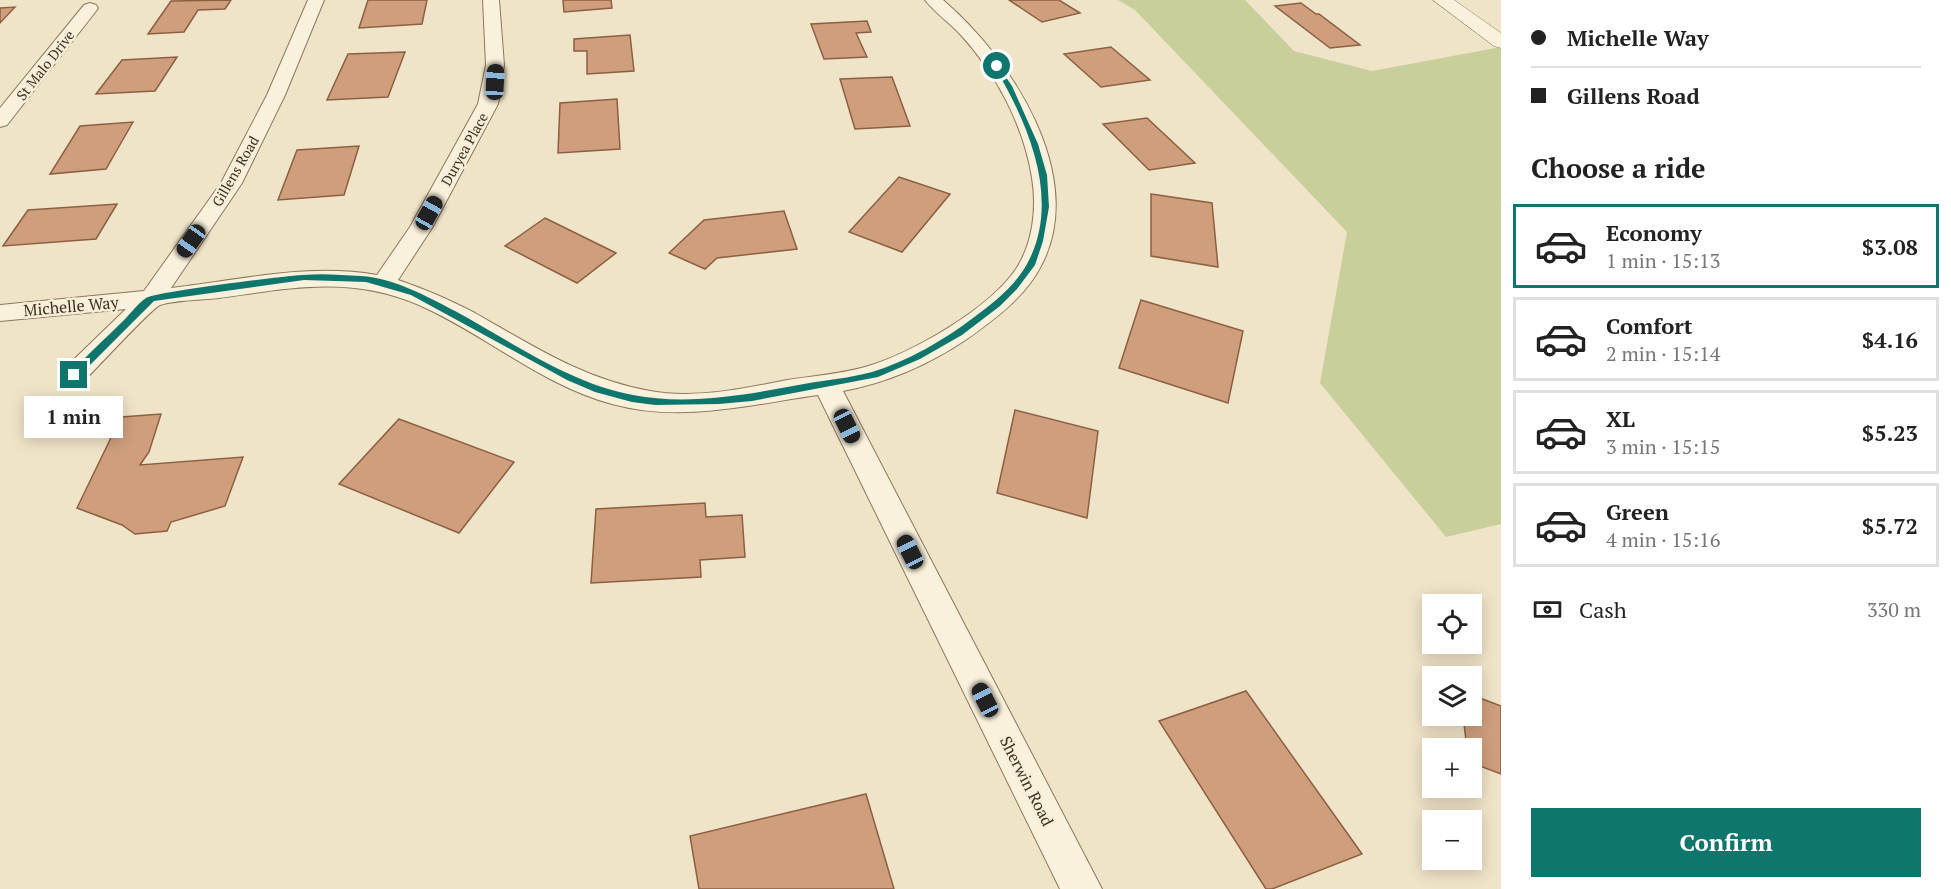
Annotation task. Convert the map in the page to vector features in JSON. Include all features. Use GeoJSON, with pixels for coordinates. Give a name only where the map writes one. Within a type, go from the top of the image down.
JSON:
{"type":"FeatureCollection","features":[{"type":"Feature","properties":{"kind":"street","name":"Gillens Road"},"geometry":{"type":"LineString","coordinates":[[74,375],[151,298],[231,183],[276,95],[316,0]]}},
{"type":"Feature","properties":{"kind":"street","name":"Duryea Place"},"geometry":{"type":"LineString","coordinates":[[384,283],[421,228],[488,104],[495,86],[496,53],[491,0]]}},
{"type":"Feature","properties":{"kind":"street","name":"Michelle Way"},"geometry":{"type":"LineString","coordinates":[[0,313],[151,298],[304,277],[346,277],[384,283],[414,293],[570,378],[599,390],[632,398],[655,402],[702,402],[752,397],[874,374],[916,357],[959,333],[997,304],[1031,265],[1040,241],[1045,207],[1044,175],[1034,144],[1009,86],[979,44],[933,0]]}},
{"type":"Feature","properties":{"kind":"street"},"geometry":{"type":"LineString","coordinates":[[1442,0],[1501,42]]}},
{"type":"Feature","properties":{"kind":"street","name":"St Malo Drive"},"geometry":{"type":"LineString","coordinates":[[0,121],[90,8]]}},
{"type":"Feature","properties":{"kind":"street","name":"Sherwin Road"},"geometry":{"type":"LineString","coordinates":[[825,383],[1082,889]]}},
{"type":"Feature","properties":{"kind":"green space"},"geometry":{"type":"Polygon","coordinates":[[[1118,0],[1245,0],[1294,51],[1372,71],[1501,47],[1501,524],[1446,537],[1320,383],[1347,232],[1135,10],[1118,0]]]}},
{"type":"Feature","properties":{"kind":"building"},"geometry":{"type":"Polygon","coordinates":[[[231,0],[225,9],[198,10],[184,32],[148,34],[171,1],[231,0]]]}},
{"type":"Feature","properties":{"kind":"building"},"geometry":{"type":"Polygon","coordinates":[[[368,0],[427,0],[422,24],[359,28],[368,0]]]}},
{"type":"Feature","properties":{"kind":"building"},"geometry":{"type":"Polygon","coordinates":[[[563,0],[611,0],[612,8],[564,12],[563,0]]]}},
{"type":"Feature","properties":{"kind":"building"},"geometry":{"type":"Polygon","coordinates":[[[1009,0],[1059,0],[1080,13],[1042,22],[1009,0]]]}},
{"type":"Feature","properties":{"kind":"building"},"geometry":{"type":"Polygon","coordinates":[[[1301,3],[1360,45],[1330,48],[1275,6],[1301,3]]]}},
{"type":"Feature","properties":{"kind":"building"},"geometry":{"type":"Polygon","coordinates":[[[15,7],[0,23],[0,8],[15,7]]]}},
{"type":"Feature","properties":{"kind":"building"},"geometry":{"type":"Polygon","coordinates":[[[867,21],[871,32],[856,33],[867,57],[824,59],[811,24],[867,21]]]}},
{"type":"Feature","properties":{"kind":"building"},"geometry":{"type":"Polygon","coordinates":[[[630,35],[634,71],[587,74],[587,51],[574,51],[574,39],[630,35]]]}},
{"type":"Feature","properties":{"kind":"building"},"geometry":{"type":"Polygon","coordinates":[[[1111,47],[1150,80],[1101,87],[1064,54],[1111,47]]]}},
{"type":"Feature","properties":{"kind":"building"},"geometry":{"type":"Polygon","coordinates":[[[405,52],[388,97],[327,100],[348,54],[405,52]]]}},
{"type":"Feature","properties":{"kind":"building"},"geometry":{"type":"Polygon","coordinates":[[[177,57],[155,91],[96,94],[122,60],[177,57]]]}},
{"type":"Feature","properties":{"kind":"building"},"geometry":{"type":"Polygon","coordinates":[[[892,77],[910,126],[855,129],[840,79],[892,77]]]}},
{"type":"Feature","properties":{"kind":"building"},"geometry":{"type":"Polygon","coordinates":[[[617,99],[620,149],[558,153],[560,103],[617,99]]]}},
{"type":"Feature","properties":{"kind":"building"},"geometry":{"type":"Polygon","coordinates":[[[1147,118],[1195,163],[1149,170],[1103,124],[1147,118]]]}},
{"type":"Feature","properties":{"kind":"building"},"geometry":{"type":"Polygon","coordinates":[[[133,122],[106,169],[50,174],[80,126],[133,122]]]}},
{"type":"Feature","properties":{"kind":"building"},"geometry":{"type":"Polygon","coordinates":[[[359,146],[344,195],[278,200],[297,150],[359,146]]]}},
{"type":"Feature","properties":{"kind":"building"},"geometry":{"type":"Polygon","coordinates":[[[899,177],[950,194],[902,252],[849,232],[899,177]]]}},
{"type":"Feature","properties":{"kind":"building"},"geometry":{"type":"Polygon","coordinates":[[[1151,194],[1212,203],[1218,267],[1151,256],[1151,194]]]}},
{"type":"Feature","properties":{"kind":"building"},"geometry":{"type":"Polygon","coordinates":[[[117,204],[96,239],[3,246],[28,210],[117,204]]]}},
{"type":"Feature","properties":{"kind":"building"},"geometry":{"type":"Polygon","coordinates":[[[784,211],[797,249],[717,258],[705,269],[669,253],[704,220],[784,211]]]}},
{"type":"Feature","properties":{"kind":"building"},"geometry":{"type":"Polygon","coordinates":[[[545,218],[616,253],[577,283],[505,246],[545,218]]]}},
{"type":"Feature","properties":{"kind":"building"},"geometry":{"type":"Polygon","coordinates":[[[1141,300],[1243,331],[1228,403],[1119,368],[1141,300]]]}},
{"type":"Feature","properties":{"kind":"building"},"geometry":{"type":"Polygon","coordinates":[[[1015,410],[1098,431],[1087,518],[997,493],[1015,410]]]}},
{"type":"Feature","properties":{"kind":"building"},"geometry":{"type":"Polygon","coordinates":[[[161,414],[149,452],[140,465],[243,457],[225,506],[171,522],[167,531],[135,534],[122,525],[77,508],[121,417],[161,414]]]}},
{"type":"Feature","properties":{"kind":"building"},"geometry":{"type":"Polygon","coordinates":[[[399,419],[514,462],[459,533],[339,484],[399,419]]]}},
{"type":"Feature","properties":{"kind":"building"},"geometry":{"type":"Polygon","coordinates":[[[705,503],[706,517],[742,515],[745,557],[700,560],[701,577],[591,583],[596,509],[705,503]]]}},
{"type":"Feature","properties":{"kind":"building"},"geometry":{"type":"Polygon","coordinates":[[[1246,691],[1362,854],[1272,889],[1266,889],[1159,721],[1246,691]]]}},
{"type":"Feature","properties":{"kind":"building"},"geometry":{"type":"Polygon","coordinates":[[[1482,699],[1501,706],[1501,774],[1482,767],[1482,738],[1466,738],[1464,726],[1482,726],[1482,699]]]}},
{"type":"Feature","properties":{"kind":"building"},"geometry":{"type":"Polygon","coordinates":[[[866,794],[894,889],[699,889],[690,836],[866,794]]]}},
{"type":"Feature","properties":{"kind":"route"},"geometry":{"type":"LineString","coordinates":[[74,375],[151,298],[304,277],[366,279],[414,293],[570,378],[599,390],[655,402],[702,402],[752,397],[874,374],[916,357],[959,333],[997,304],[1031,265],[1040,241],[1045,207],[1044,175],[1034,144],[1009,86],[997,66]]}}]}
